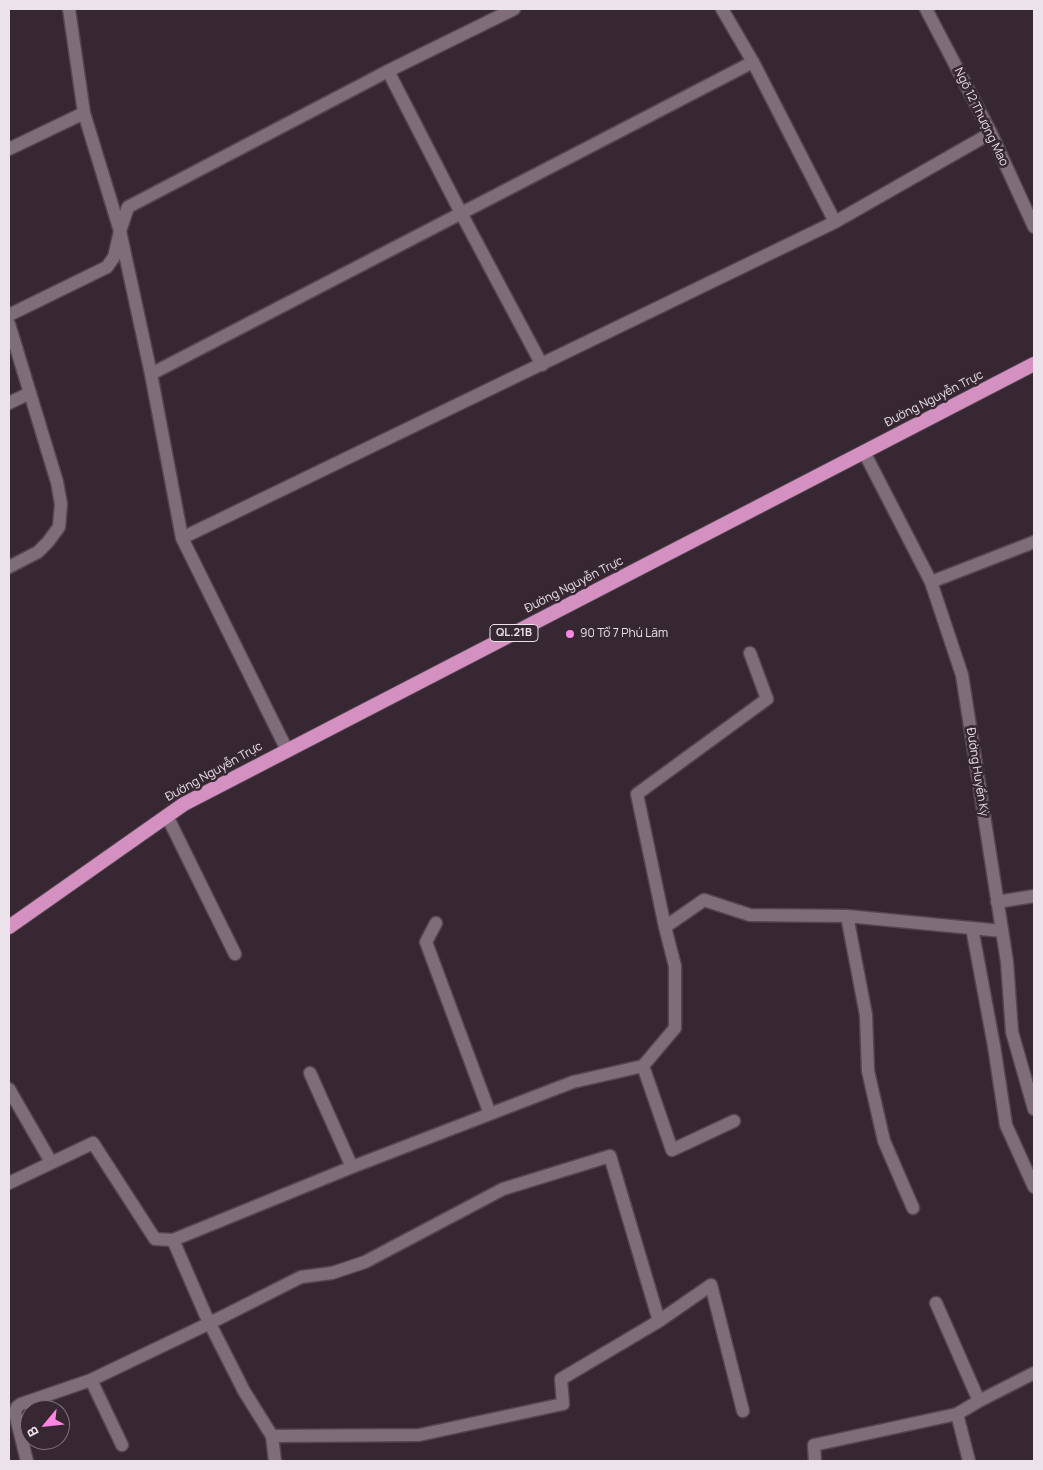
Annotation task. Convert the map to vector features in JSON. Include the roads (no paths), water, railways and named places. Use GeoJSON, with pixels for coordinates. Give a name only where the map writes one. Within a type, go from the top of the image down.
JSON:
{"type":"FeatureCollection","features":[{"type":"Feature","properties":{"kind":"highway","name":"Đường Nguyễn Trực"},"geometry":{"type":"LineString","coordinates":[[9,927],[184,804],[1034,364]]}},
{"type":"Feature","properties":{"kind":"street"},"geometry":{"type":"LineString","coordinates":[[69,9],[84,113],[120,231],[151,374],[182,538],[287,750]]}},
{"type":"Feature","properties":{"kind":"street"},"geometry":{"type":"LineString","coordinates":[[9,315],[107,268],[114,257],[128,207],[388,70],[514,9]]}},
{"type":"Feature","properties":{"kind":"street"},"geometry":{"type":"LineString","coordinates":[[722,9],[753,62],[835,222]]}},
{"type":"Feature","properties":{"kind":"street","name":"Ngõ 12 Thượng Mao"},"geometry":{"type":"LineString","coordinates":[[926,9],[990,133],[1034,227]]}},
{"type":"Feature","properties":{"kind":"street"},"geometry":{"type":"LineString","coordinates":[[151,374],[753,62]]}},
{"type":"Feature","properties":{"kind":"street"},"geometry":{"type":"LineString","coordinates":[[388,70],[542,365]]}},
{"type":"Feature","properties":{"kind":"street"},"geometry":{"type":"LineString","coordinates":[[9,149],[84,113]]}},
{"type":"Feature","properties":{"kind":"street"},"geometry":{"type":"LineString","coordinates":[[182,538],[835,222],[990,133]]}},
{"type":"Feature","properties":{"kind":"street"},"geometry":{"type":"LineString","coordinates":[[9,324],[57,482],[61,504],[59,527],[48,542],[38,552],[9,567]]}},
{"type":"Feature","properties":{"kind":"street"},"geometry":{"type":"LineString","coordinates":[[9,403],[30,393]]}},
{"type":"Feature","properties":{"kind":"street","name":"Đường Huyền Kỳ"},"geometry":{"type":"LineString","coordinates":[[864,452],[931,582],[962,674],[1008,962],[1012,1032],[1034,1109]]}},
{"type":"Feature","properties":{"kind":"street"},"geometry":{"type":"LineString","coordinates":[[931,582],[1034,542]]}},
{"type":"Feature","properties":{"kind":"street"},"geometry":{"type":"LineString","coordinates":[[9,1183],[93,1143],[155,1239],[173,1240],[352,1167],[573,1082],[642,1066],[674,1028],[675,966],[637,794],[767,699],[750,653]]}},
{"type":"Feature","properties":{"kind":"street"},"geometry":{"type":"LineString","coordinates":[[167,816],[235,954]]}},
{"type":"Feature","properties":{"kind":"street"},"geometry":{"type":"LineString","coordinates":[[997,902],[1034,896]]}},
{"type":"Feature","properties":{"kind":"street"},"geometry":{"type":"LineString","coordinates":[[665,927],[704,900],[750,915],[847,916],[1002,931]]}},
{"type":"Feature","properties":{"kind":"street"},"geometry":{"type":"LineString","coordinates":[[847,916],[866,1015],[868,1070],[884,1141],[913,1208]]}},
{"type":"Feature","properties":{"kind":"street"},"geometry":{"type":"LineString","coordinates":[[436,923],[426,942],[490,1114]]}},
{"type":"Feature","properties":{"kind":"street"},"geometry":{"type":"LineString","coordinates":[[972,928],[994,1046],[1006,1125],[1034,1187]]}},
{"type":"Feature","properties":{"kind":"street"},"geometry":{"type":"LineString","coordinates":[[642,1066],[672,1150],[734,1121]]}},
{"type":"Feature","properties":{"kind":"street"},"geometry":{"type":"LineString","coordinates":[[310,1073],[352,1167]]}},
{"type":"Feature","properties":{"kind":"street"},"geometry":{"type":"LineString","coordinates":[[9,1089],[51,1162]]}},
{"type":"Feature","properties":{"kind":"street"},"geometry":{"type":"LineString","coordinates":[[27,1461],[15,1413],[17,1407],[21,1404],[91,1380],[301,1277],[332,1273],[364,1262],[503,1189],[610,1156],[659,1321]]}},
{"type":"Feature","properties":{"kind":"street"},"geometry":{"type":"LineString","coordinates":[[173,1240],[210,1323],[244,1391],[272,1436],[275,1461]]}},
{"type":"Feature","properties":{"kind":"street"},"geometry":{"type":"LineString","coordinates":[[272,1436],[419,1435],[563,1404],[561,1379],[659,1321],[711,1285],[743,1411]]}},
{"type":"Feature","properties":{"kind":"street"},"geometry":{"type":"LineString","coordinates":[[936,1303],[979,1401]]}},
{"type":"Feature","properties":{"kind":"street"},"geometry":{"type":"LineString","coordinates":[[815,1461],[814,1445],[957,1414],[1034,1373]]}},
{"type":"Feature","properties":{"kind":"street"},"geometry":{"type":"LineString","coordinates":[[91,1380],[122,1445]]}},
{"type":"Feature","properties":{"kind":"street"},"geometry":{"type":"LineString","coordinates":[[957,1414],[969,1461]]}},
{"type":"Feature","properties":{"kind":"place","name":"90 Tổ 7 Phú Lãm"},"geometry":{"type":"Point","coordinates":[570,634]}}]}
